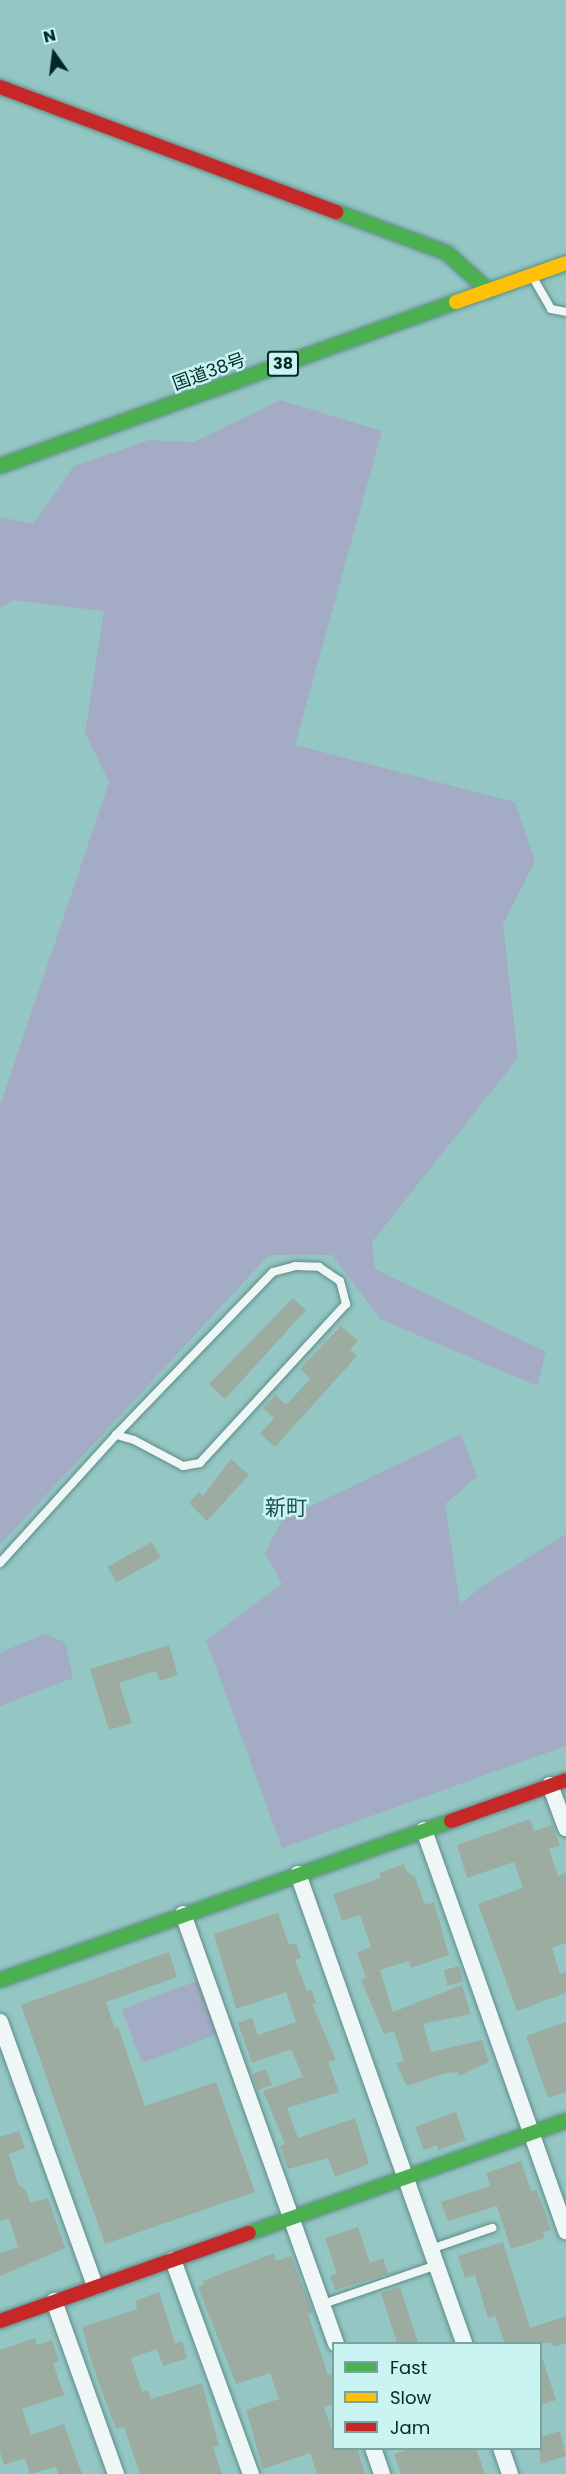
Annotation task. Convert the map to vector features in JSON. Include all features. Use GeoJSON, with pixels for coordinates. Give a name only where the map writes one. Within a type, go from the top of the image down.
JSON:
{"type":"FeatureCollection","features":[{"type":"Feature","properties":{"kind":"main road"},"geometry":{"type":"LineString","coordinates":[[0,87],[447,253],[489,291]]}},
{"type":"Feature","properties":{"kind":"main road","name":"国道38号"},"geometry":{"type":"LineString","coordinates":[[0,466],[566,263]]}},
{"type":"Feature","properties":{"kind":"main road"},"geometry":{"type":"LineString","coordinates":[[0,1980],[558,1782]]}},
{"type":"Feature","properties":{"kind":"main road"},"geometry":{"type":"LineString","coordinates":[[0,2321],[566,2121]]}},
{"type":"Feature","properties":{"kind":"street"},"geometry":{"type":"LineString","coordinates":[[558,1782],[566,1828]]}},
{"type":"Feature","properties":{"kind":"street"},"geometry":{"type":"LineString","coordinates":[[424,1830],[566,2232]]}},
{"type":"Feature","properties":{"kind":"street"},"geometry":{"type":"LineString","coordinates":[[298,1874],[464,2342]]}},
{"type":"Feature","properties":{"kind":"street"},"geometry":{"type":"LineString","coordinates":[[183,1914],[293,2217],[336,2342]]}},
{"type":"Feature","properties":{"kind":"street"},"geometry":{"type":"LineString","coordinates":[[0,2022],[7,2065],[95,2286]]}},
{"type":"Feature","properties":{"kind":"street"},"geometry":{"type":"LineString","coordinates":[[173,2260],[251,2474]]}},
{"type":"Feature","properties":{"kind":"street"},"geometry":{"type":"LineString","coordinates":[[54,2301],[116,2474]]}},
{"type":"Feature","properties":{"kind":"street"},"geometry":{"type":"LineString","coordinates":[[374,2450],[382,2474]]}},
{"type":"Feature","properties":{"kind":"street"},"geometry":{"type":"LineString","coordinates":[[502,2450],[510,2474]]}},
{"type":"Feature","properties":{"kind":"lane"},"geometry":{"type":"LineString","coordinates":[[531,275],[551,309],[566,312]]}},
{"type":"Feature","properties":{"kind":"lane"},"geometry":{"type":"LineString","coordinates":[[0,1563],[116,1435],[273,1272],[295,1266],[319,1267],[340,1281],[346,1304],[200,1463],[183,1467],[134,1440],[116,1435]]}},
{"type":"Feature","properties":{"kind":"lane"},"geometry":{"type":"LineString","coordinates":[[431,2249],[492,2228]]}},
{"type":"Feature","properties":{"kind":"lane"},"geometry":{"type":"LineString","coordinates":[[323,2304],[436,2265]]}},
{"type":"Feature","properties":{"kind":"shaded area"},"geometry":{"type":"Polygon","coordinates":[[[280,400],[382,431],[295,745],[515,802],[535,861],[503,924],[518,1058],[372,1242],[375,1269],[546,1352],[537,1386],[380,1319],[332,1255],[269,1255],[0,1545],[0,1106],[109,782],[85,733],[104,611],[13,600],[0,608],[0,517],[33,524],[74,466],[149,440],[194,442],[280,400]]]}},
{"type":"Feature","properties":{"kind":"shaded area"},"geometry":{"type":"Polygon","coordinates":[[[461,1434],[477,1477],[445,1504],[460,1604],[481,1587],[566,1534],[566,1746],[282,1848],[206,1640],[282,1584],[265,1553],[282,1520],[461,1434]]]}},
{"type":"Feature","properties":{"kind":"shaded area"},"geometry":{"type":"Polygon","coordinates":[[[44,1634],[65,1642],[73,1678],[0,1706],[0,1653],[44,1634]]]}},
{"type":"Feature","properties":{"kind":"shaded area"},"geometry":{"type":"Polygon","coordinates":[[[199,1980],[219,2033],[142,2063],[122,2010],[199,1980]]]}},
{"type":"Feature","properties":{"kind":"building"},"geometry":{"type":"Polygon","coordinates":[[[293,1298],[306,1310],[225,1399],[209,1384],[293,1298]]]}},
{"type":"Feature","properties":{"kind":"building"},"geometry":{"type":"Polygon","coordinates":[[[341,1326],[358,1341],[350,1350],[357,1356],[275,1447],[260,1434],[274,1418],[263,1408],[276,1395],[286,1405],[310,1379],[300,1369],[341,1326]]]}},
{"type":"Feature","properties":{"kind":"building"},"geometry":{"type":"Polygon","coordinates":[[[231,1459],[249,1475],[207,1521],[189,1503],[199,1492],[203,1496],[231,1459]]]}},
{"type":"Feature","properties":{"kind":"building"},"geometry":{"type":"Polygon","coordinates":[[[152,1542],[161,1558],[116,1582],[107,1567],[152,1542]]]}},
{"type":"Feature","properties":{"kind":"building"},"geometry":{"type":"Polygon","coordinates":[[[169,1645],[178,1675],[160,1681],[156,1671],[119,1683],[132,1723],[109,1730],[90,1669],[169,1645]]]}},
{"type":"Feature","properties":{"kind":"building"},"geometry":{"type":"Polygon","coordinates":[[[530,1819],[534,1831],[552,1825],[560,1846],[549,1849],[558,1876],[566,1873],[566,1943],[552,1948],[560,1974],[566,1972],[566,1993],[517,2011],[478,1904],[523,1888],[514,1862],[467,1878],[457,1845],[530,1819]]]}},
{"type":"Feature","properties":{"kind":"building"},"geometry":{"type":"Polygon","coordinates":[[[404,1864],[407,1872],[415,1877],[425,1905],[434,1902],[449,1955],[411,1968],[409,1961],[380,1970],[393,2012],[462,1985],[471,2014],[423,2024],[431,2052],[482,2040],[489,2062],[459,2076],[458,2072],[446,2073],[407,2086],[396,2063],[404,2061],[394,2031],[384,2034],[361,1980],[366,1978],[357,1952],[371,1947],[360,1915],[342,1921],[333,1894],[381,1878],[379,1873],[404,1864]]]}},
{"type":"Feature","properties":{"kind":"building"},"geometry":{"type":"Polygon","coordinates":[[[278,1913],[289,1945],[296,1943],[301,1958],[295,1960],[307,1991],[312,1990],[316,2003],[312,2004],[336,2060],[328,2062],[339,2092],[287,2108],[298,2138],[355,2118],[369,2164],[335,2177],[328,2158],[288,2169],[280,2146],[285,2144],[263,2091],[303,2077],[291,2049],[252,2063],[238,2023],[252,2018],[258,2035],[296,2022],[286,1992],[236,2009],[214,1934],[278,1913]]]}},
{"type":"Feature","properties":{"kind":"building"},"geometry":{"type":"Polygon","coordinates":[[[169,1952],[177,1977],[106,2002],[115,2029],[118,2027],[145,2106],[216,2082],[255,2192],[105,2244],[21,2005],[169,1952]]]}},
{"type":"Feature","properties":{"kind":"building"},"geometry":{"type":"Polygon","coordinates":[[[459,1966],[463,1981],[448,1986],[444,1970],[459,1966]]]}},
{"type":"Feature","properties":{"kind":"building"},"geometry":{"type":"Polygon","coordinates":[[[566,2022],[566,2092],[548,2098],[526,2036],[566,2022]]]}},
{"type":"Feature","properties":{"kind":"building"},"geometry":{"type":"Polygon","coordinates":[[[266,2069],[272,2085],[258,2090],[252,2074],[266,2069]]]}},
{"type":"Feature","properties":{"kind":"building"},"geometry":{"type":"Polygon","coordinates":[[[456,2112],[466,2140],[438,2150],[437,2145],[424,2150],[415,2127],[456,2112]]]}},
{"type":"Feature","properties":{"kind":"building"},"geometry":{"type":"Polygon","coordinates":[[[19,2131],[25,2148],[9,2154],[18,2184],[26,2190],[30,2203],[48,2198],[65,2248],[0,2276],[0,2253],[18,2247],[9,2218],[0,2221],[0,2137],[19,2131]]]}},
{"type":"Feature","properties":{"kind":"building"},"geometry":{"type":"Polygon","coordinates":[[[521,2161],[531,2191],[536,2190],[551,2230],[543,2232],[545,2238],[511,2249],[497,2206],[448,2221],[441,2202],[490,2186],[486,2173],[521,2161]]]}},
{"type":"Feature","properties":{"kind":"building"},"geometry":{"type":"Polygon","coordinates":[[[358,2227],[370,2263],[383,2258],[388,2274],[335,2290],[330,2276],[337,2274],[325,2238],[358,2227]]]}},
{"type":"Feature","properties":{"kind":"building"},"geometry":{"type":"Polygon","coordinates":[[[503,2242],[530,2328],[566,2316],[566,2343],[553,2347],[552,2343],[505,2342],[495,2316],[488,2318],[475,2275],[465,2278],[458,2256],[503,2242]]]}},
{"type":"Feature","properties":{"kind":"building"},"geometry":{"type":"Polygon","coordinates":[[[274,2253],[276,2261],[291,2256],[313,2312],[308,2314],[328,2375],[332,2373],[332,2404],[324,2407],[332,2431],[332,2450],[358,2450],[365,2474],[317,2474],[310,2453],[263,2469],[246,2410],[279,2399],[270,2373],[236,2384],[198,2287],[204,2285],[203,2281],[274,2253]]]}},
{"type":"Feature","properties":{"kind":"building"},"geometry":{"type":"Polygon","coordinates":[[[400,2287],[418,2342],[397,2342],[381,2293],[400,2287]]]}},
{"type":"Feature","properties":{"kind":"building"},"geometry":{"type":"Polygon","coordinates":[[[159,2292],[175,2343],[182,2341],[187,2358],[163,2366],[157,2349],[131,2358],[142,2392],[148,2390],[151,2399],[202,2383],[219,2446],[213,2447],[222,2474],[140,2474],[124,2427],[116,2429],[92,2364],[82,2327],[137,2309],[135,2301],[159,2292]]]}},
{"type":"Feature","properties":{"kind":"building"},"geometry":{"type":"Polygon","coordinates":[[[35,2338],[37,2345],[52,2340],[59,2361],[53,2363],[64,2395],[22,2409],[31,2435],[64,2424],[82,2474],[58,2474],[56,2467],[30,2474],[25,2458],[4,2465],[0,2452],[0,2350],[35,2338]]]}},
{"type":"Feature","properties":{"kind":"building"},"geometry":{"type":"Polygon","coordinates":[[[542,2360],[556,2400],[542,2404],[542,2360]]]}},
{"type":"Feature","properties":{"kind":"building"},"geometry":{"type":"Polygon","coordinates":[[[560,2431],[566,2456],[540,2464],[542,2436],[560,2431]]]}},
{"type":"Feature","properties":{"kind":"building"},"geometry":{"type":"Polygon","coordinates":[[[405,2450],[477,2450],[485,2474],[401,2474],[394,2454],[405,2450]]]}},
{"type":"Feature","properties":{"kind":"traffic: fast"},"geometry":{"type":"LineString","coordinates":[[337,212],[447,253],[489,291]]}},
{"type":"Feature","properties":{"kind":"traffic: fast"},"geometry":{"type":"LineString","coordinates":[[0,466],[456,302]]}},
{"type":"Feature","properties":{"kind":"traffic: fast"},"geometry":{"type":"LineString","coordinates":[[0,1980],[451,1821]]}},
{"type":"Feature","properties":{"kind":"traffic: fast"},"geometry":{"type":"LineString","coordinates":[[249,2233],[566,2121]]}},
{"type":"Feature","properties":{"kind":"traffic: slow"},"geometry":{"type":"LineString","coordinates":[[456,302],[566,263]]}},
{"type":"Feature","properties":{"kind":"traffic: jam"},"geometry":{"type":"LineString","coordinates":[[0,87],[337,212]]}},
{"type":"Feature","properties":{"kind":"traffic: jam"},"geometry":{"type":"LineString","coordinates":[[451,1821],[566,1780]]}},
{"type":"Feature","properties":{"kind":"traffic: jam"},"geometry":{"type":"LineString","coordinates":[[0,2321],[249,2233]]}},
{"type":"Feature","properties":{"kind":"district","name":"新町"},"geometry":{"type":"Point","coordinates":[286,1508]}}]}
